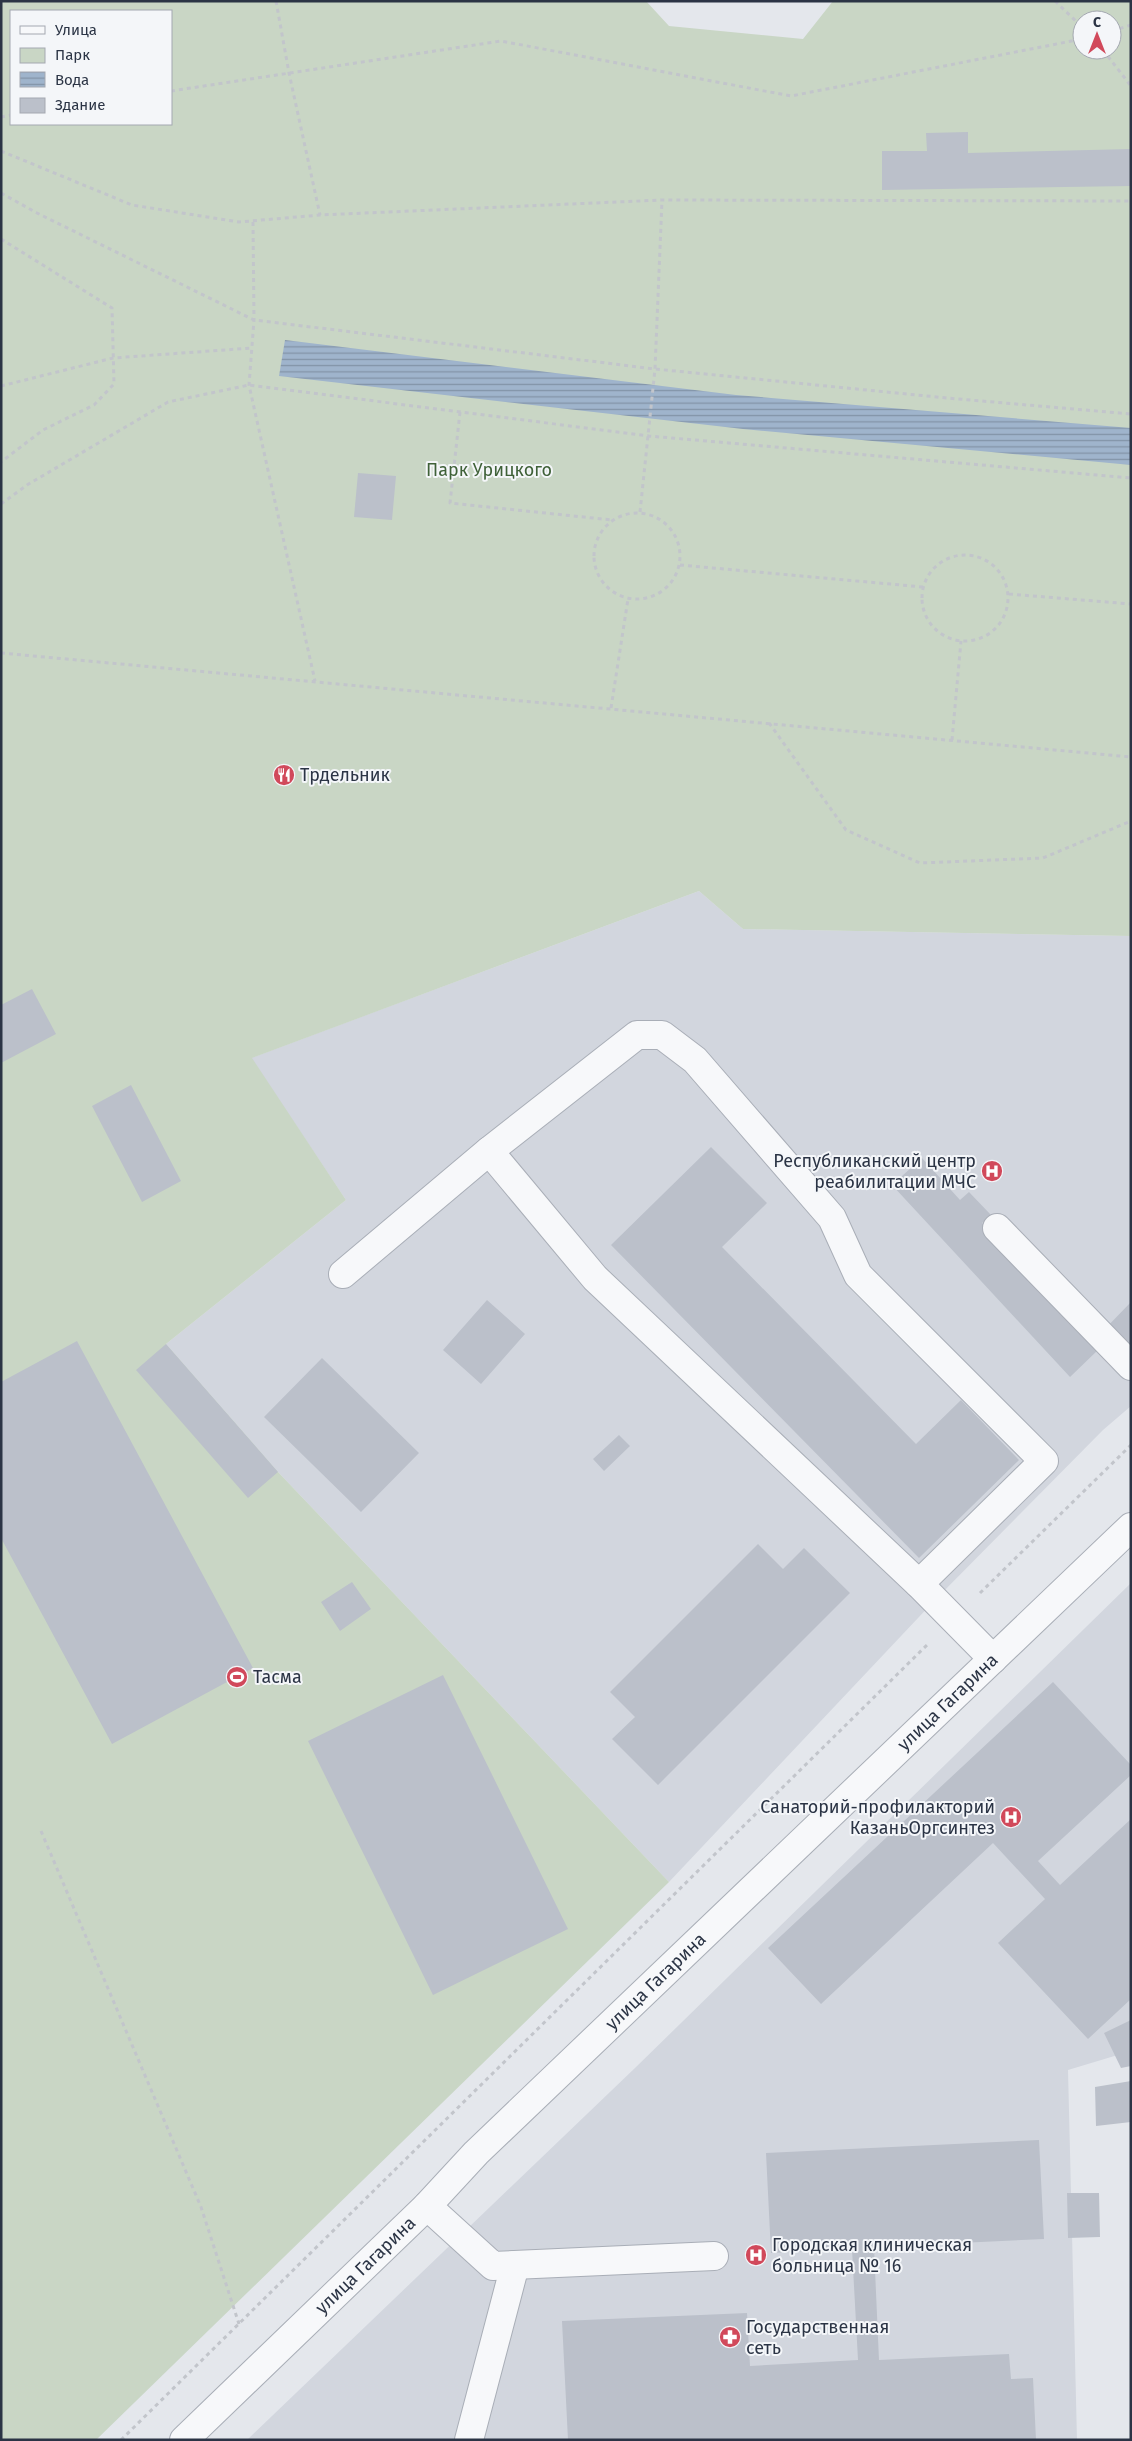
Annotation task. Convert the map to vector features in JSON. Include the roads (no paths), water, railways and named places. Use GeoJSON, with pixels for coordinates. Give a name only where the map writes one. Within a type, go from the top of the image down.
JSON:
{"type":"FeatureCollection","features":[{"type":"Feature","properties":{"kind":"street"},"geometry":{"type":"LineString","coordinates":[[343,1274],[489,1151],[637,1035],[662,1035],[695,1060],[832,1218],[858,1275],[1044,1461],[919,1584]]}},
{"type":"Feature","properties":{"kind":"street"},"geometry":{"type":"LineString","coordinates":[[489,1151],[595,1278],[919,1584],[993,1659]]}},
{"type":"Feature","properties":{"kind":"street"},"geometry":{"type":"LineString","coordinates":[[998,1228],[1131,1366]]}},
{"type":"Feature","properties":{"kind":"street","name":"улица Гагарина"},"geometry":{"type":"LineString","coordinates":[[184,2440],[427,2206],[476,2153],[1131,1527]]}},
{"type":"Feature","properties":{"kind":"street"},"geometry":{"type":"LineString","coordinates":[[427,2206],[493,2266],[714,2256]]}},
{"type":"Feature","properties":{"kind":"street"},"geometry":{"type":"LineString","coordinates":[[469,2440],[514,2265]]}},
{"type":"Feature","properties":{"kind":"water"},"geometry":{"type":"Polygon","coordinates":[[[285,340],[736,395],[1131,428],[1131,465],[743,429],[279,376],[285,340]]]}},
{"type":"Feature","properties":{"kind":"place","name":"Трдельник"},"geometry":{"type":"Point","coordinates":[284,775]}},
{"type":"Feature","properties":{"kind":"place","name":"Республиканский центр реабилитации МЧС"},"geometry":{"type":"Point","coordinates":[992,1171]}},
{"type":"Feature","properties":{"kind":"place","name":"Тасма"},"geometry":{"type":"Point","coordinates":[237,1677]}},
{"type":"Feature","properties":{"kind":"place","name":"Санаторий-профилакторий КазаньОргсинтез"},"geometry":{"type":"Point","coordinates":[1011,1817]}},
{"type":"Feature","properties":{"kind":"place","name":"Городская клиническая больница № 16"},"geometry":{"type":"Point","coordinates":[756,2255]}},
{"type":"Feature","properties":{"kind":"place","name":"Государственная сеть"},"geometry":{"type":"Point","coordinates":[730,2337]}},
{"type":"Feature","properties":{"kind":"park label","name":"Парк Урицкого"},"geometry":{"type":"Point","coordinates":[489,470]}}]}
